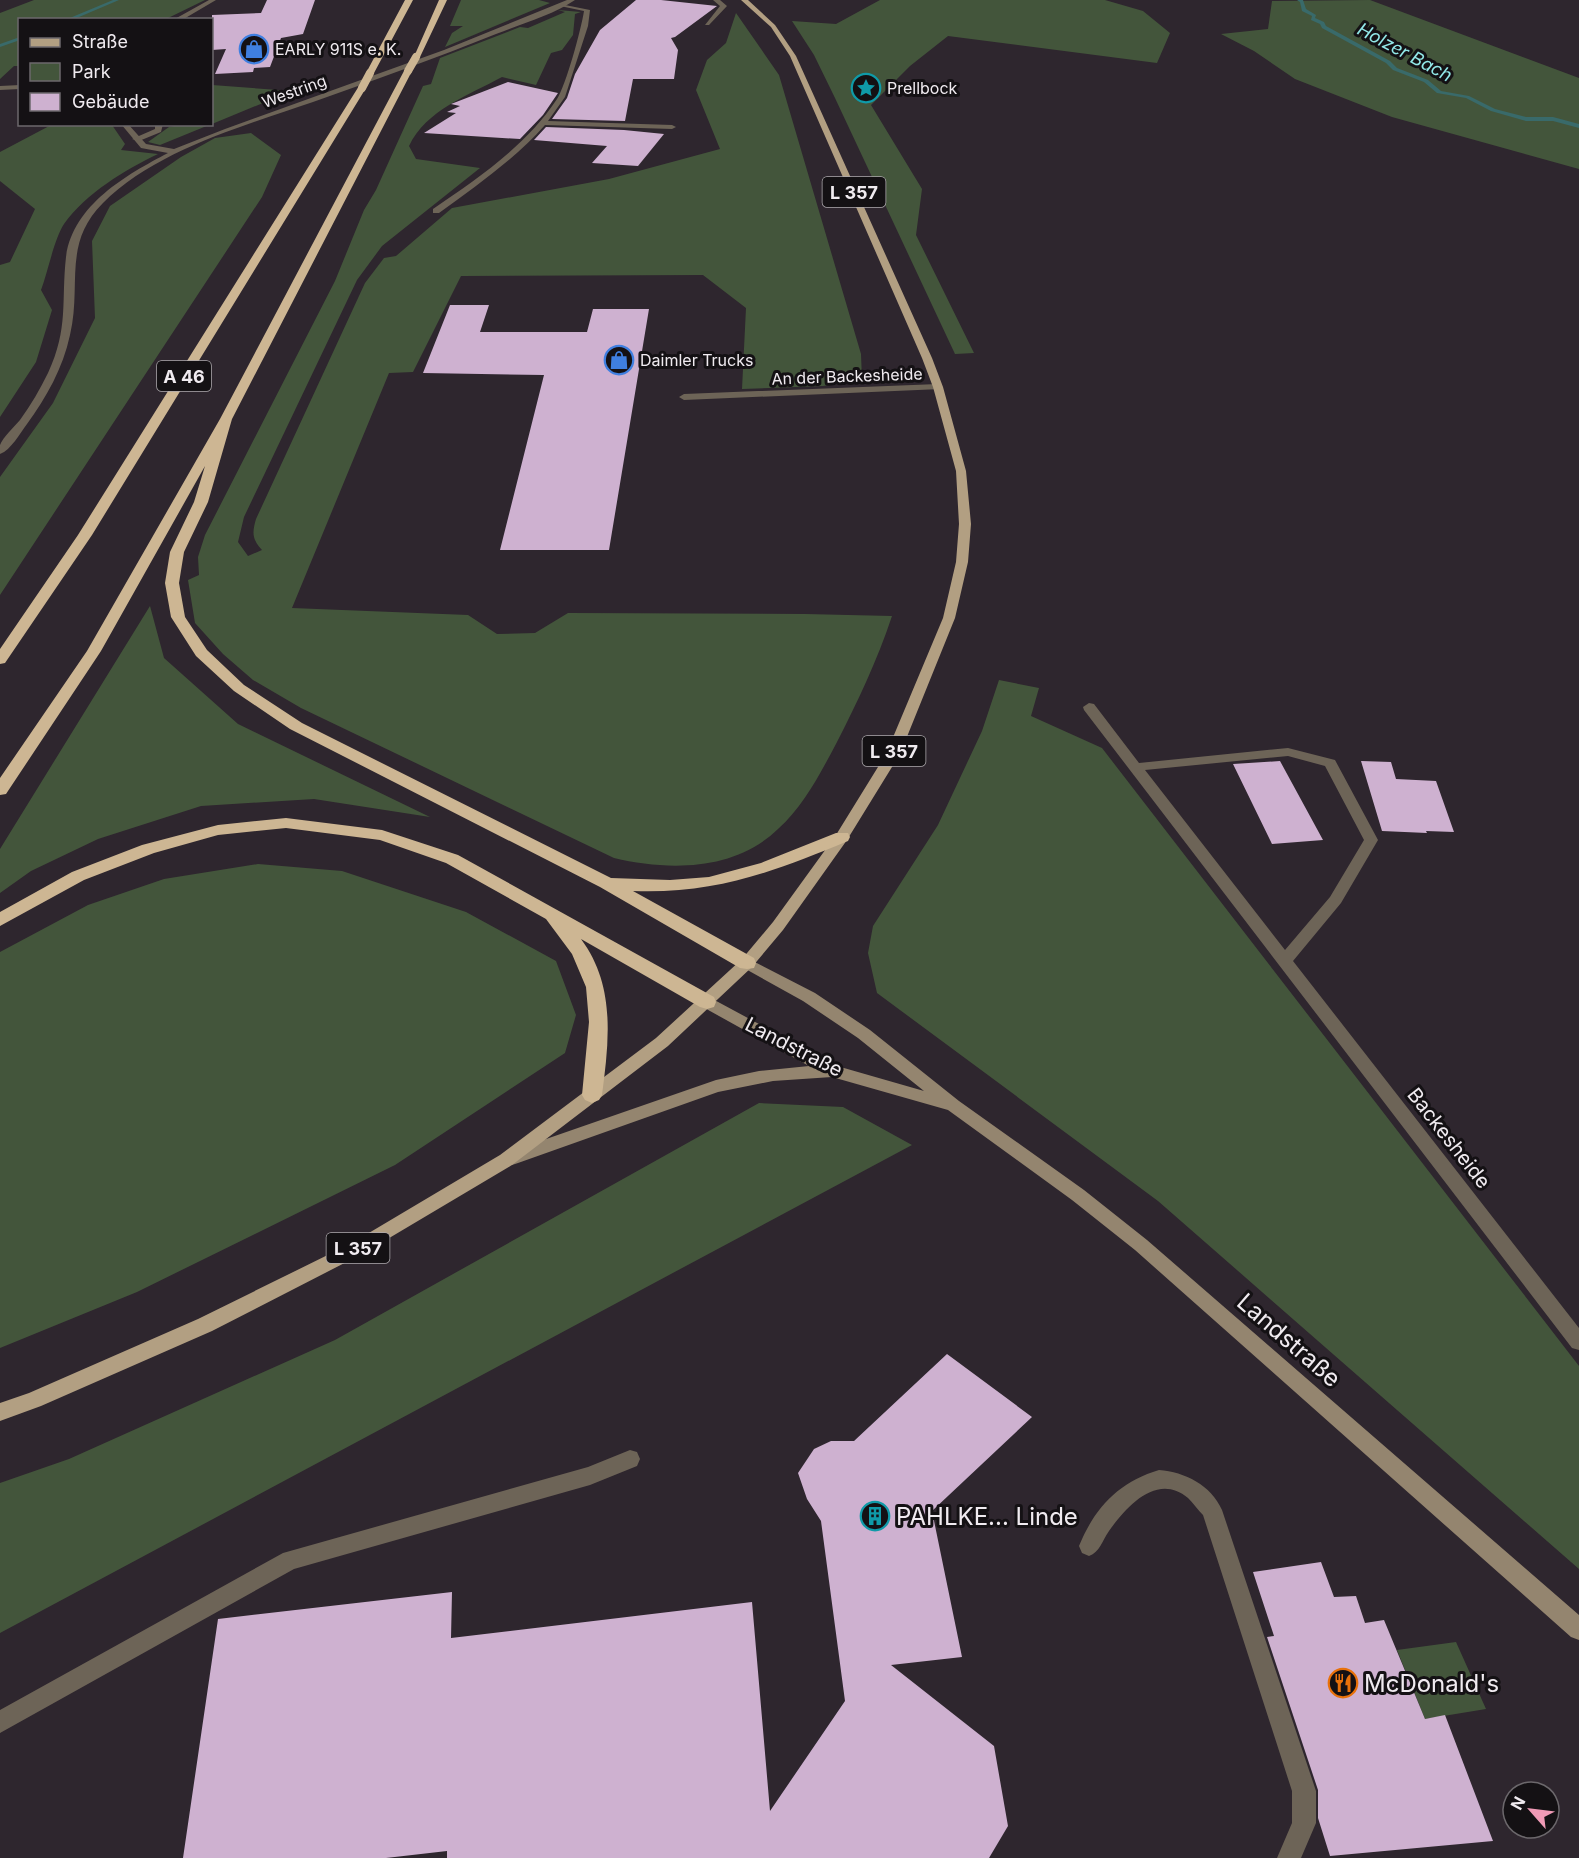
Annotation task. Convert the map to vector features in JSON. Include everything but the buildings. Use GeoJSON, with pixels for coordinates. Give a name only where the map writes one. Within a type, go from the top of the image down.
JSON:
{"type":"FeatureCollection","features":[{"type":"Feature","properties":{"kind":"highway","name":"A 46"},"geometry":{"type":"LineString","coordinates":[[0,660],[85,536],[362,88],[409,0]]}},
{"type":"Feature","properties":{"kind":"highway","name":"A 46"},"geometry":{"type":"LineString","coordinates":[[0,789],[94,651],[226,418],[416,57],[443,0]]}},
{"type":"Feature","properties":{"kind":"highway"},"geometry":{"type":"LineString","coordinates":[[226,418],[201,502],[177,552],[172,583],[178,617],[201,653],[239,688],[296,726],[606,884],[747,963]]}},
{"type":"Feature","properties":{"kind":"highway"},"geometry":{"type":"LineString","coordinates":[[0,920],[78,876],[148,849],[218,831],[286,823],[382,835],[452,859],[707,1002]]}},
{"type":"Feature","properties":{"kind":"highway"},"geometry":{"type":"LineString","coordinates":[[606,884],[692,885],[761,869],[842,837]]}},
{"type":"Feature","properties":{"kind":"highway"},"geometry":{"type":"LineString","coordinates":[[548,912],[581,953],[598,991],[599,1036],[592,1095]]}},
{"type":"Feature","properties":{"kind":"main road","name":"L 357"},"geometry":{"type":"LineString","coordinates":[[0,1412],[205,1325],[358,1248],[506,1160],[662,1042],[747,963],[778,926],[842,837],[897,744],[949,618],[962,562],[965,524],[961,471],[938,387],[918,337],[793,56],[772,26],[744,0]]}},
{"type":"Feature","properties":{"kind":"main road","name":"Landstraße"},"geometry":{"type":"LineString","coordinates":[[747,963],[809,998],[864,1034],[953,1105],[1078,1195],[1141,1245],[1579,1629]]}},
{"type":"Feature","properties":{"kind":"main road","name":"Landstraße"},"geometry":{"type":"LineString","coordinates":[[707,1002],[832,1071],[953,1105]]}},
{"type":"Feature","properties":{"kind":"main road"},"geometry":{"type":"LineString","coordinates":[[506,1160],[716,1086],[745,1078],[832,1071]]}},
{"type":"Feature","properties":{"kind":"street"},"geometry":{"type":"LineString","coordinates":[[180,18],[213,0]]}},
{"type":"Feature","properties":{"kind":"street"},"geometry":{"type":"LineString","coordinates":[[435,211],[527,141],[562,97],[587,10],[568,2],[553,0]]}},
{"type":"Feature","properties":{"kind":"street"},"geometry":{"type":"LineString","coordinates":[[707,24],[724,6],[716,0]]}},
{"type":"Feature","properties":{"kind":"street","name":"Westring"},"geometry":{"type":"LineString","coordinates":[[0,451],[40,400],[60,356],[69,318],[72,283],[70,251],[82,224],[108,194],[132,177],[176,152],[466,44],[568,2]]}},
{"type":"Feature","properties":{"kind":"street"},"geometry":{"type":"LineString","coordinates":[[0,88],[18,87]]}},
{"type":"Feature","properties":{"kind":"street"},"geometry":{"type":"LineString","coordinates":[[543,123],[672,128]]}},
{"type":"Feature","properties":{"kind":"street"},"geometry":{"type":"LineString","coordinates":[[126,126],[144,146],[176,152]]}},
{"type":"Feature","properties":{"kind":"street"},"geometry":{"type":"LineString","coordinates":[[136,139],[158,130],[159,126]]}},
{"type":"Feature","properties":{"kind":"street","name":"An der Backesheide"},"geometry":{"type":"LineString","coordinates":[[684,397],[938,387]]}},
{"type":"Feature","properties":{"kind":"street","name":"Backesheide"},"geometry":{"type":"LineString","coordinates":[[1089,707],[1579,1342]]}},
{"type":"Feature","properties":{"kind":"street"},"geometry":{"type":"LineString","coordinates":[[1135,767],[1288,752],[1330,763],[1371,840],[1336,900],[1285,960]]}},
{"type":"Feature","properties":{"kind":"street"},"geometry":{"type":"LineString","coordinates":[[0,1722],[290,1560],[590,1476],[630,1460]]}},
{"type":"Feature","properties":{"kind":"street"},"geometry":{"type":"LineString","coordinates":[[1089,1546],[1101,1521],[1115,1504],[1132,1489],[1150,1482],[1163,1480],[1190,1488],[1204,1499],[1212,1510],[1304,1791],[1304,1823],[1289,1858]]}},
{"type":"Feature","properties":{"kind":"green space"},"geometry":{"type":"Polygon","coordinates":[[[34,0],[205,0],[168,18],[18,18],[18,66],[14,66],[0,79],[0,13],[34,0]]]}},
{"type":"Feature","properties":{"kind":"green space"},"geometry":{"type":"Polygon","coordinates":[[[461,0],[539,0],[550,3],[445,47],[452,33],[463,26],[450,26],[461,0]]]}},
{"type":"Feature","properties":{"kind":"green space"},"geometry":{"type":"Polygon","coordinates":[[[880,0],[1105,0],[1143,11],[1170,33],[1157,63],[948,36],[910,66],[871,105],[922,189],[916,235],[974,353],[955,354],[814,55],[792,21],[836,24],[880,0]]]}},
{"type":"Feature","properties":{"kind":"green space"},"geometry":{"type":"Polygon","coordinates":[[[1370,0],[1579,78],[1579,169],[1392,117],[1295,79],[1254,51],[1221,34],[1268,29],[1272,1],[1370,0]]]}},
{"type":"Feature","properties":{"kind":"green space"},"geometry":{"type":"Polygon","coordinates":[[[558,10],[581,12],[575,14],[573,35],[562,50],[551,53],[536,85],[502,77],[437,113],[417,133],[409,146],[416,159],[480,168],[382,246],[357,280],[244,517],[238,542],[248,556],[262,550],[254,536],[256,519],[365,283],[384,258],[396,256],[452,208],[609,179],[720,149],[696,90],[707,60],[726,43],[736,13],[779,75],[861,354],[862,380],[823,386],[742,389],[746,308],[703,275],[461,276],[413,372],[389,373],[292,608],[468,615],[497,634],[535,633],[568,613],[892,616],[874,665],[845,727],[818,777],[796,810],[761,843],[722,860],[700,864],[657,865],[614,858],[301,708],[253,680],[223,654],[195,623],[188,580],[199,575],[198,557],[205,535],[335,281],[364,210],[376,190],[423,86],[431,84],[440,58],[520,27],[528,28],[565,12],[558,10]]]}},
{"type":"Feature","properties":{"kind":"green space"},"geometry":{"type":"Polygon","coordinates":[[[213,85],[292,91],[213,124],[213,85]]]}},
{"type":"Feature","properties":{"kind":"green space"},"geometry":{"type":"Polygon","coordinates":[[[49,126],[113,126],[125,144],[121,150],[158,154],[107,183],[83,202],[64,224],[57,238],[41,290],[52,310],[36,362],[0,417],[0,265],[10,262],[35,209],[0,181],[0,152],[49,126]]]}},
{"type":"Feature","properties":{"kind":"green space"},"geometry":{"type":"Polygon","coordinates":[[[207,126],[160,145],[148,142],[169,127],[207,126]]]}},
{"type":"Feature","properties":{"kind":"green space"},"geometry":{"type":"Polygon","coordinates":[[[251,133],[281,155],[262,197],[0,595],[0,477],[53,403],[95,318],[92,241],[110,206],[181,157],[215,138],[251,133]]]}},
{"type":"Feature","properties":{"kind":"green space"},"geometry":{"type":"Polygon","coordinates":[[[150,606],[164,658],[238,724],[430,817],[314,799],[201,806],[98,839],[31,871],[0,893],[0,849],[150,606]]]}},
{"type":"Feature","properties":{"kind":"green space"},"geometry":{"type":"Polygon","coordinates":[[[999,680],[1039,688],[1031,716],[1102,748],[1579,1366],[1579,1569],[1158,1201],[877,993],[868,953],[873,926],[938,825],[982,731],[999,680]]]}},
{"type":"Feature","properties":{"kind":"green space"},"geometry":{"type":"Polygon","coordinates":[[[258,864],[342,871],[466,912],[556,961],[576,1015],[565,1053],[395,1165],[137,1292],[0,1348],[0,952],[88,905],[164,879],[258,864]]]}},
{"type":"Feature","properties":{"kind":"green space"},"geometry":{"type":"Polygon","coordinates":[[[759,1103],[843,1107],[912,1145],[0,1633],[0,1483],[69,1459],[335,1340],[759,1103]]]}},
{"type":"Feature","properties":{"kind":"green space"},"geometry":{"type":"Polygon","coordinates":[[[1456,1642],[1486,1709],[1425,1719],[1397,1650],[1456,1642]]]}},
{"type":"Feature","properties":{"kind":"waterway"},"geometry":{"type":"LineString","coordinates":[[72,18],[117,0]]}},
{"type":"Feature","properties":{"kind":"waterway","name":"Holzer Bach"},"geometry":{"type":"LineString","coordinates":[[1299,0],[1302,1],[1304,10],[1314,16],[1313,19],[1322,23],[1324,27],[1388,62],[1395,69],[1426,81],[1439,92],[1467,97],[1493,110],[1526,119],[1553,119],[1579,126]]}},
{"type":"Feature","properties":{"kind":"waterway"},"geometry":{"type":"LineString","coordinates":[[0,46],[18,39]]}},
{"type":"Feature","properties":{"kind":"place","name":"EARLY 911S e. K."},"geometry":{"type":"Point","coordinates":[254,49]}},
{"type":"Feature","properties":{"kind":"place","name":"Prellbock"},"geometry":{"type":"Point","coordinates":[866,88]}},
{"type":"Feature","properties":{"kind":"place","name":"Daimler Trucks"},"geometry":{"type":"Point","coordinates":[619,360]}},
{"type":"Feature","properties":{"kind":"place","name":"PAHLKE... Linde"},"geometry":{"type":"Point","coordinates":[875,1516]}},
{"type":"Feature","properties":{"kind":"place","name":"McDonald's"},"geometry":{"type":"Point","coordinates":[1343,1683]}}]}
